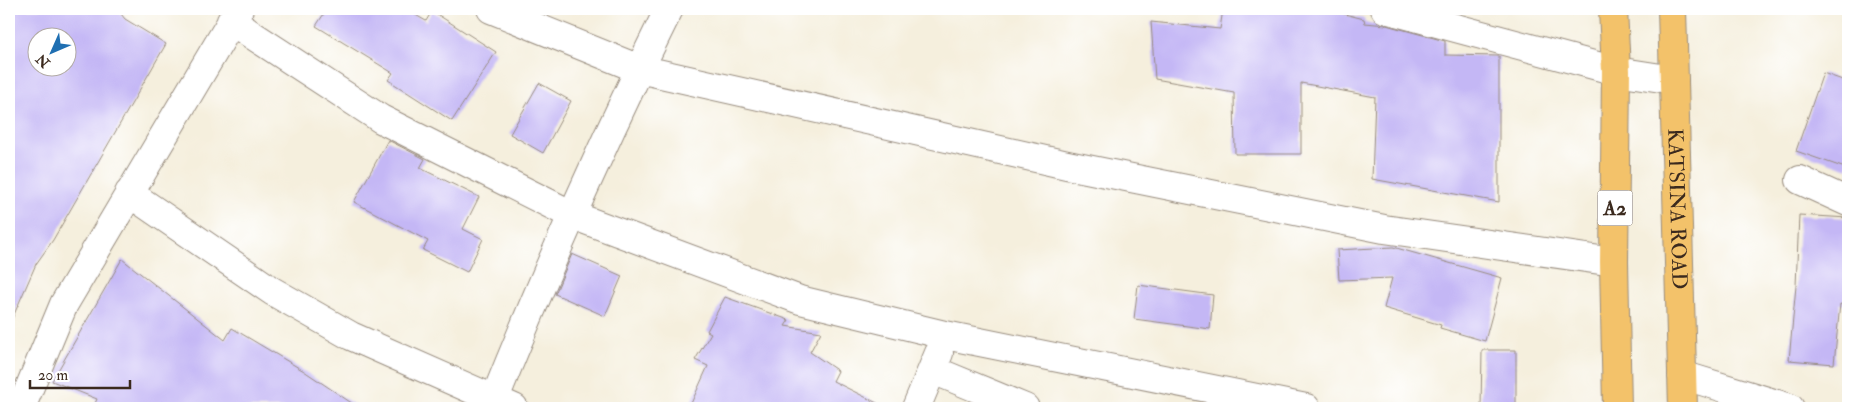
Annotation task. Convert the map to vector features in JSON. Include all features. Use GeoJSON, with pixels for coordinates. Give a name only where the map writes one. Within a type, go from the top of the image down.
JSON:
{"type":"FeatureCollection","features":[{"type":"Feature","properties":{"kind":"highway","name":"A2"},"geometry":{"type":"LineString","coordinates":[[1612,9],[1616,71],[1614,262],[1617,408]]}},
{"type":"Feature","properties":{"kind":"highway","name":"KATSINA ROAD"},"geometry":{"type":"LineString","coordinates":[[1672,9],[1683,408]]}},
{"type":"Feature","properties":{"kind":"street"},"geometry":{"type":"LineString","coordinates":[[492,9],[639,69],[1067,165],[1375,227],[1614,262]]}},
{"type":"Feature","properties":{"kind":"street"},"geometry":{"type":"LineString","coordinates":[[129,192],[272,291],[351,336],[500,405],[572,215],[639,69],[669,9]]}},
{"type":"Feature","properties":{"kind":"street"},"geometry":{"type":"LineString","coordinates":[[1385,9],[1616,71],[1674,80]]}},
{"type":"Feature","properties":{"kind":"street"},"geometry":{"type":"LineString","coordinates":[[21,408],[64,304],[235,15],[381,119],[572,215],[800,300],[945,335],[1306,408]]}},
{"type":"Feature","properties":{"kind":"street"},"geometry":{"type":"LineString","coordinates":[[1800,180],[1848,202]]}},
{"type":"Feature","properties":{"kind":"street"},"geometry":{"type":"LineString","coordinates":[[916,408],[933,370],[945,335]]}},
{"type":"Feature","properties":{"kind":"street"},"geometry":{"type":"LineString","coordinates":[[933,370],[1025,408]]}},
{"type":"Feature","properties":{"kind":"street"},"geometry":{"type":"LineString","coordinates":[[1682,375],[1790,408]]}},
{"type":"Feature","properties":{"kind":"building"},"geometry":{"type":"Polygon","coordinates":[[[9,9],[117,9],[125,19],[166,44],[53,240],[36,264],[9,326],[9,9]]]}},
{"type":"Feature","properties":{"kind":"building"},"geometry":{"type":"Polygon","coordinates":[[[327,9],[405,9],[426,21],[432,11],[496,52],[452,121],[388,80],[393,73],[316,26],[327,9]]]}},
{"type":"Feature","properties":{"kind":"building"},"geometry":{"type":"Polygon","coordinates":[[[1223,9],[1325,9],[1364,19],[1365,23],[1386,25],[1445,41],[1445,55],[1499,56],[1499,202],[1372,179],[1375,97],[1301,83],[1301,154],[1235,154],[1234,93],[1155,79],[1151,22],[1220,29],[1223,9]]]}},
{"type":"Feature","properties":{"kind":"building"},"geometry":{"type":"Polygon","coordinates":[[[1823,73],[1848,82],[1848,169],[1796,151],[1823,73]]]}},
{"type":"Feature","properties":{"kind":"building"},"geometry":{"type":"Polygon","coordinates":[[[539,83],[571,101],[543,153],[510,134],[539,83]]]}},
{"type":"Feature","properties":{"kind":"building"},"geometry":{"type":"Polygon","coordinates":[[[388,140],[425,159],[420,168],[479,197],[463,229],[483,239],[467,272],[423,250],[428,241],[354,202],[388,140]]]}},
{"type":"Feature","properties":{"kind":"building"},"geometry":{"type":"Polygon","coordinates":[[[1799,215],[1848,218],[1848,306],[1840,304],[1834,364],[1789,360],[1796,286],[1799,215]]]}},
{"type":"Feature","properties":{"kind":"building"},"geometry":{"type":"Polygon","coordinates":[[[1393,247],[1502,278],[1485,341],[1440,328],[1441,325],[1384,308],[1392,278],[1339,280],[1337,250],[1393,247]]]}},
{"type":"Feature","properties":{"kind":"building"},"geometry":{"type":"Polygon","coordinates":[[[572,254],[622,276],[605,316],[555,294],[572,254]]]}},
{"type":"Feature","properties":{"kind":"building"},"geometry":{"type":"Polygon","coordinates":[[[122,259],[225,340],[232,328],[304,371],[359,408],[93,408],[97,399],[52,381],[122,259]]]}},
{"type":"Feature","properties":{"kind":"building"},"geometry":{"type":"Polygon","coordinates":[[[1138,285],[1213,295],[1210,329],[1134,319],[1138,285]]]}},
{"type":"Feature","properties":{"kind":"building"},"geometry":{"type":"Polygon","coordinates":[[[725,297],[789,320],[785,326],[821,332],[810,352],[838,371],[833,381],[887,408],[689,408],[708,366],[695,360],[711,333],[707,331],[725,297]]]}},
{"type":"Feature","properties":{"kind":"building"},"geometry":{"type":"Polygon","coordinates":[[[1482,350],[1516,350],[1516,408],[1481,408],[1482,350]]]}}]}
